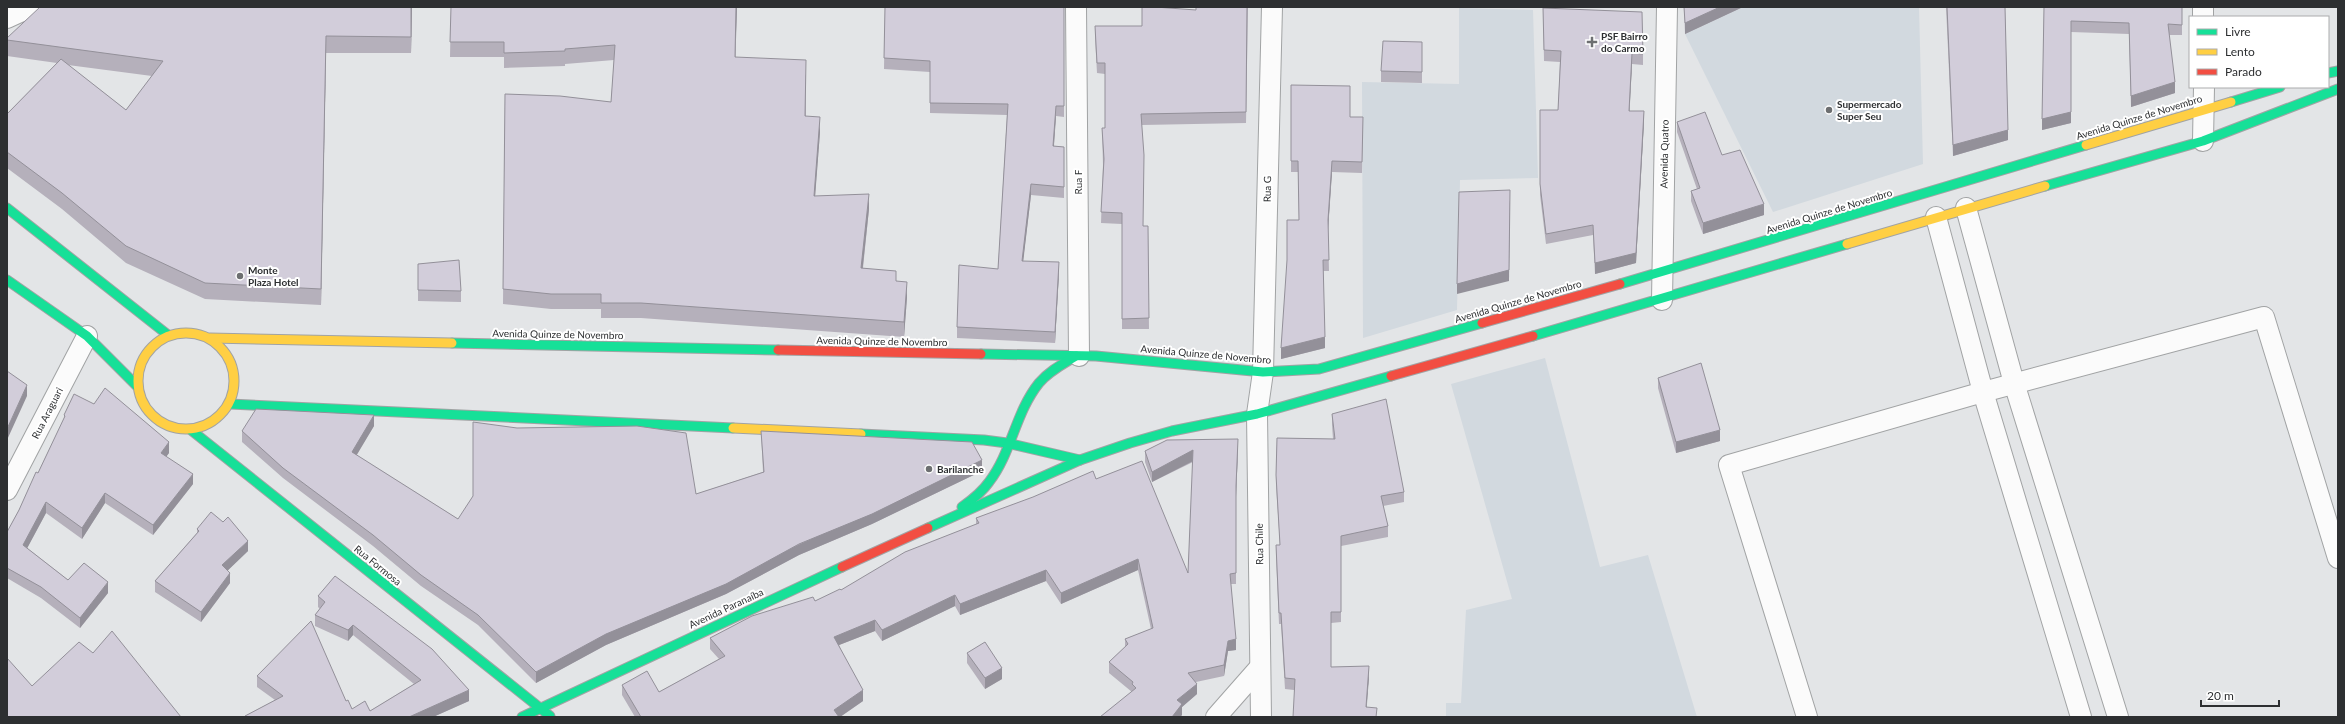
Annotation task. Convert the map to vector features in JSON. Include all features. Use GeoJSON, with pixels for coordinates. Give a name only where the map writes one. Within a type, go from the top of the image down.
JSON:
{"type":"FeatureCollection","features":[{"type":"Feature","properties":{"kind":"main road","name":"Avenida Quinze de Novembro"},"geometry":{"type":"LineString","coordinates":[[210,338],[1096,356],[1262,372],[1319,369],[1663,272],[2277,88]]}},
{"type":"Feature","properties":{"kind":"main road"},"geometry":{"type":"LineString","coordinates":[[941,524],[1080,460],[1130,443],[1172,431],[1257,414],[1662,300],[1966,208],[2203,141],[2338,89]]}},
{"type":"Feature","properties":{"kind":"main road"},"geometry":{"type":"LineString","coordinates":[[7,209],[168,335]]}},
{"type":"Feature","properties":{"kind":"main road"},"geometry":{"type":"LineString","coordinates":[[7,280],[87,336],[136,386]]}},
{"type":"Feature","properties":{"kind":"main road"},"geometry":{"type":"LineString","coordinates":[[179,332],[210,338],[228,355],[235,380],[230,404],[214,422],[191,430],[162,424],[141,402],[136,386],[139,365],[150,347],[168,335],[179,332]]}},
{"type":"Feature","properties":{"kind":"main road"},"geometry":{"type":"LineString","coordinates":[[941,524],[981,492],[999,465],[1021,412],[1038,384],[1052,370],[1078,356]]}},
{"type":"Feature","properties":{"kind":"main road"},"geometry":{"type":"LineString","coordinates":[[230,404],[1007,443],[1080,460]]}},
{"type":"Feature","properties":{"kind":"main road","name":"Rua Formosa"},"geometry":{"type":"LineString","coordinates":[[191,430],[551,717]]}},
{"type":"Feature","properties":{"kind":"main road","name":"Avenida Paranaíba"},"geometry":{"type":"LineString","coordinates":[[522,717],[797,587],[941,524]]}},
{"type":"Feature","properties":{"kind":"street"},"geometry":{"type":"LineString","coordinates":[[7,18],[31,7]]}},
{"type":"Feature","properties":{"kind":"street","name":"Rua F"},"geometry":{"type":"LineString","coordinates":[[1076,7],[1078,356]]}},
{"type":"Feature","properties":{"kind":"street","name":"Rua G"},"geometry":{"type":"LineString","coordinates":[[1262,372],[1272,7]]}},
{"type":"Feature","properties":{"kind":"street","name":"Avenida Quatro"},"geometry":{"type":"LineString","coordinates":[[1662,300],[1667,7]]}},
{"type":"Feature","properties":{"kind":"street"},"geometry":{"type":"LineString","coordinates":[[2203,141],[2204,88]]}},
{"type":"Feature","properties":{"kind":"street"},"geometry":{"type":"LineString","coordinates":[[1966,208],[2014,384],[2118,717]]}},
{"type":"Feature","properties":{"kind":"street"},"geometry":{"type":"LineString","coordinates":[[1936,217],[1983,392],[2081,717]]}},
{"type":"Feature","properties":{"kind":"street"},"geometry":{"type":"LineString","coordinates":[[1807,717],[1728,465],[1983,392],[2264,317],[2338,558]]}},
{"type":"Feature","properties":{"kind":"street","name":"Rua Araguari"},"geometry":{"type":"LineString","coordinates":[[7,490],[87,336]]}},
{"type":"Feature","properties":{"kind":"street","name":"Rua Chile"},"geometry":{"type":"LineString","coordinates":[[1262,372],[1257,414],[1262,717]]}},
{"type":"Feature","properties":{"kind":"street"},"geometry":{"type":"LineString","coordinates":[[1216,717],[1260,667]]}},
{"type":"Feature","properties":{"kind":"shaded area"},"geometry":{"type":"Polygon","coordinates":[[[1743,7],[1919,7],[1923,164],[1773,212],[1685,34],[1743,7]]]}},
{"type":"Feature","properties":{"kind":"shaded area"},"geometry":{"type":"Polygon","coordinates":[[[1459,8],[1533,10],[1538,178],[1460,180],[1457,310],[1363,338],[1362,82],[1459,84],[1459,8]]]}},
{"type":"Feature","properties":{"kind":"shaded area"},"geometry":{"type":"Polygon","coordinates":[[[1545,358],[1600,567],[1648,555],[1697,717],[1446,717],[1446,703],[1461,703],[1466,610],[1512,599],[1451,384],[1545,358]]]}},
{"type":"Feature","properties":{"kind":"building"},"geometry":{"type":"Polygon","coordinates":[[[40,7],[411,7],[411,37],[326,36],[321,289],[205,283],[126,246],[62,193],[7,152],[7,114],[61,59],[126,110],[163,61],[7,40],[7,38],[40,7]]]}},
{"type":"Feature","properties":{"kind":"building"},"geometry":{"type":"Polygon","coordinates":[[[451,7],[736,7],[735,57],[806,60],[805,116],[820,117],[814,196],[869,194],[861,268],[896,271],[896,281],[907,282],[904,322],[641,303],[601,303],[601,294],[551,294],[503,289],[505,94],[560,96],[611,102],[615,45],[565,49],[565,51],[504,53],[504,42],[450,42],[451,7]]]}},
{"type":"Feature","properties":{"kind":"building"},"geometry":{"type":"Polygon","coordinates":[[[885,7],[1064,7],[1064,106],[1056,106],[1053,146],[1064,147],[1064,187],[1031,184],[1022,261],[1059,262],[1055,332],[957,327],[959,265],[998,269],[1008,104],[930,103],[930,61],[884,58],[885,7]]]}},
{"type":"Feature","properties":{"kind":"building"},"geometry":{"type":"Polygon","coordinates":[[[1142,7],[1196,10],[1196,7],[1247,7],[1246,112],[1141,114],[1144,155],[1143,226],[1148,226],[1149,318],[1122,319],[1122,213],[1101,212],[1104,159],[1102,128],[1105,128],[1105,63],[1097,63],[1095,26],[1142,26],[1142,7]]]}},
{"type":"Feature","properties":{"kind":"building"},"geometry":{"type":"Polygon","coordinates":[[[1684,7],[1720,7],[1685,23],[1684,7]]]}},
{"type":"Feature","properties":{"kind":"building"},"geometry":{"type":"Polygon","coordinates":[[[1947,7],[2005,7],[2008,130],[1953,145],[1947,7]]]}},
{"type":"Feature","properties":{"kind":"building"},"geometry":{"type":"Polygon","coordinates":[[[2044,7],[2182,7],[2182,25],[2168,24],[2175,82],[2131,96],[2129,23],[2071,21],[2071,112],[2042,119],[2044,7]]]}},
{"type":"Feature","properties":{"kind":"building"},"geometry":{"type":"Polygon","coordinates":[[[1543,8],[1642,12],[1643,54],[1632,53],[1629,111],[1644,111],[1636,253],[1595,263],[1593,225],[1546,234],[1540,184],[1540,110],[1558,110],[1561,51],[1544,50],[1543,8]]]}},
{"type":"Feature","properties":{"kind":"building"},"geometry":{"type":"Polygon","coordinates":[[[1383,41],[1422,42],[1422,72],[1381,71],[1383,41]]]}},
{"type":"Feature","properties":{"kind":"building"},"geometry":{"type":"Polygon","coordinates":[[[1291,85],[1350,86],[1350,117],[1363,117],[1362,162],[1332,161],[1328,220],[1329,260],[1323,260],[1325,337],[1281,348],[1287,260],[1287,220],[1299,220],[1298,161],[1291,161],[1291,85]]]}},
{"type":"Feature","properties":{"kind":"building"},"geometry":{"type":"Polygon","coordinates":[[[1705,112],[1722,155],[1740,150],[1764,204],[1703,223],[1691,191],[1700,188],[1677,122],[1705,112]]]}},
{"type":"Feature","properties":{"kind":"building"},"geometry":{"type":"Polygon","coordinates":[[[1510,190],[1509,270],[1457,284],[1459,192],[1510,190]]]}},
{"type":"Feature","properties":{"kind":"building"},"geometry":{"type":"Polygon","coordinates":[[[459,260],[461,291],[418,290],[418,264],[459,260]]]}},
{"type":"Feature","properties":{"kind":"building"},"geometry":{"type":"Polygon","coordinates":[[[1701,363],[1720,430],[1676,442],[1658,378],[1701,363]]]}},
{"type":"Feature","properties":{"kind":"building"},"geometry":{"type":"Polygon","coordinates":[[[7,371],[27,385],[7,429],[7,371]]]}},
{"type":"Feature","properties":{"kind":"building"},"geometry":{"type":"Polygon","coordinates":[[[105,388],[169,442],[161,453],[193,474],[153,525],[105,493],[82,528],[46,502],[23,545],[68,580],[84,563],[108,582],[80,618],[41,587],[7,568],[7,532],[19,510],[36,472],[38,473],[74,394],[94,404],[105,388]]]}},
{"type":"Feature","properties":{"kind":"building"},"geometry":{"type":"Polygon","coordinates":[[[1386,399],[1404,492],[1381,496],[1388,526],[1341,536],[1341,612],[1331,612],[1331,667],[1369,666],[1366,707],[1377,708],[1376,717],[1293,717],[1295,679],[1285,678],[1281,613],[1279,613],[1276,545],[1280,545],[1276,475],[1277,438],[1335,439],[1332,414],[1386,399]]]}},
{"type":"Feature","properties":{"kind":"building"},"geometry":{"type":"Polygon","coordinates":[[[256,409],[374,415],[352,452],[458,519],[473,496],[473,422],[517,428],[637,426],[686,433],[696,494],[764,472],[761,431],[972,442],[982,460],[872,514],[799,544],[726,584],[606,634],[536,672],[478,615],[421,575],[373,535],[283,468],[242,431],[256,409]]]}},
{"type":"Feature","properties":{"kind":"building"},"geometry":{"type":"Polygon","coordinates":[[[1238,439],[1236,486],[1236,573],[1230,574],[1236,639],[1228,641],[1224,665],[1188,673],[1197,684],[1177,700],[1182,704],[1172,717],[1100,717],[1136,688],[1132,684],[1133,682],[1109,662],[1128,644],[1125,639],[1153,628],[1138,559],[1061,593],[1046,570],[960,604],[955,595],[882,630],[875,620],[834,637],[863,690],[834,710],[839,717],[641,717],[622,685],[647,671],[659,692],[725,656],[710,638],[752,616],[813,597],[815,601],[840,589],[841,590],[905,552],[979,523],[976,518],[1033,497],[1093,471],[1096,479],[1142,461],[1188,573],[1193,450],[1152,472],[1145,451],[1167,440],[1238,439]]]}},
{"type":"Feature","properties":{"kind":"building"},"geometry":{"type":"Polygon","coordinates":[[[211,512],[223,522],[228,517],[248,541],[222,565],[230,573],[201,612],[155,581],[199,531],[197,529],[211,512]]]}},
{"type":"Feature","properties":{"kind":"building"},"geometry":{"type":"Polygon","coordinates":[[[335,576],[432,649],[469,690],[409,717],[245,717],[283,696],[257,676],[311,621],[346,701],[348,700],[352,709],[365,701],[370,711],[421,680],[353,625],[348,630],[315,615],[325,602],[318,596],[335,576]]]}},
{"type":"Feature","properties":{"kind":"building"},"geometry":{"type":"Polygon","coordinates":[[[112,631],[181,717],[7,717],[7,658],[32,686],[79,642],[93,653],[112,631]]]}},
{"type":"Feature","properties":{"kind":"building"},"geometry":{"type":"Polygon","coordinates":[[[985,642],[1002,668],[985,678],[967,653],[985,642]]]}},
{"type":"Feature","properties":{"kind":"traffic: fast"},"geometry":{"type":"LineString","coordinates":[[2329,73],[2338,71]]}},
{"type":"Feature","properties":{"kind":"traffic: fast"},"geometry":{"type":"LineString","coordinates":[[2231,102],[2277,88]]}},
{"type":"Feature","properties":{"kind":"traffic: fast"},"geometry":{"type":"LineString","coordinates":[[2045,186],[2203,141],[2338,89]]}},
{"type":"Feature","properties":{"kind":"traffic: fast"},"geometry":{"type":"LineString","coordinates":[[1620,284],[2086,145]]}},
{"type":"Feature","properties":{"kind":"traffic: fast"},"geometry":{"type":"LineString","coordinates":[[7,208],[168,335]]}},
{"type":"Feature","properties":{"kind":"traffic: fast"},"geometry":{"type":"LineString","coordinates":[[1533,336],[1847,244]]}},
{"type":"Feature","properties":{"kind":"traffic: fast"},"geometry":{"type":"LineString","coordinates":[[7,280],[87,336],[137,386]]}},
{"type":"Feature","properties":{"kind":"traffic: fast"},"geometry":{"type":"LineString","coordinates":[[981,354],[1096,356],[1263,372],[1319,369],[1482,323]]}},
{"type":"Feature","properties":{"kind":"traffic: fast"},"geometry":{"type":"LineString","coordinates":[[452,343],[778,350]]}},
{"type":"Feature","properties":{"kind":"traffic: fast"},"geometry":{"type":"LineString","coordinates":[[962,507],[983,489],[997,470],[1024,407],[1039,383],[1052,371],[1076,356]]}},
{"type":"Feature","properties":{"kind":"traffic: fast"},"geometry":{"type":"LineString","coordinates":[[928,528],[1080,460],[1130,443],[1172,431],[1257,414],[1391,376]]}},
{"type":"Feature","properties":{"kind":"traffic: fast"},"geometry":{"type":"LineString","coordinates":[[230,404],[733,428]]}},
{"type":"Feature","properties":{"kind":"traffic: fast"},"geometry":{"type":"LineString","coordinates":[[191,430],[550,716]]}},
{"type":"Feature","properties":{"kind":"traffic: fast"},"geometry":{"type":"LineString","coordinates":[[861,434],[984,440],[1007,443],[1080,460]]}},
{"type":"Feature","properties":{"kind":"traffic: fast"},"geometry":{"type":"LineString","coordinates":[[522,717],[842,567]]}},
{"type":"Feature","properties":{"kind":"traffic: slow"},"geometry":{"type":"LineString","coordinates":[[2086,145],[2231,102]]}},
{"type":"Feature","properties":{"kind":"traffic: slow"},"geometry":{"type":"LineString","coordinates":[[1847,244],[2045,186]]}},
{"type":"Feature","properties":{"kind":"traffic: slow"},"geometry":{"type":"LineString","coordinates":[[186,333],[204,336],[220,347],[231,363],[234,381],[231,399],[220,415],[204,426],[186,429],[168,426],[152,415],[141,399],[138,381],[141,363],[152,347],[168,336],[186,333]]}},
{"type":"Feature","properties":{"kind":"traffic: slow"},"geometry":{"type":"LineString","coordinates":[[210,338],[452,343]]}},
{"type":"Feature","properties":{"kind":"traffic: slow"},"geometry":{"type":"LineString","coordinates":[[733,428],[861,434]]}},
{"type":"Feature","properties":{"kind":"traffic: jam"},"geometry":{"type":"LineString","coordinates":[[1482,323],[1620,284]]}},
{"type":"Feature","properties":{"kind":"traffic: jam"},"geometry":{"type":"LineString","coordinates":[[1391,376],[1533,336]]}},
{"type":"Feature","properties":{"kind":"traffic: jam"},"geometry":{"type":"LineString","coordinates":[[778,350],[981,354]]}},
{"type":"Feature","properties":{"kind":"traffic: jam"},"geometry":{"type":"LineString","coordinates":[[842,567],[928,528]]}},
{"type":"Feature","properties":{"kind":"place","name":"PSF Bairro do Carmo"},"geometry":{"type":"Point","coordinates":[1592,42]}},
{"type":"Feature","properties":{"kind":"place","name":"Supermercado Super Seu"},"geometry":{"type":"Point","coordinates":[1829,110]}},
{"type":"Feature","properties":{"kind":"place","name":"Monte Plaza Hotel"},"geometry":{"type":"Point","coordinates":[240,276]}},
{"type":"Feature","properties":{"kind":"place","name":"Barilanche"},"geometry":{"type":"Point","coordinates":[929,469]}}]}
